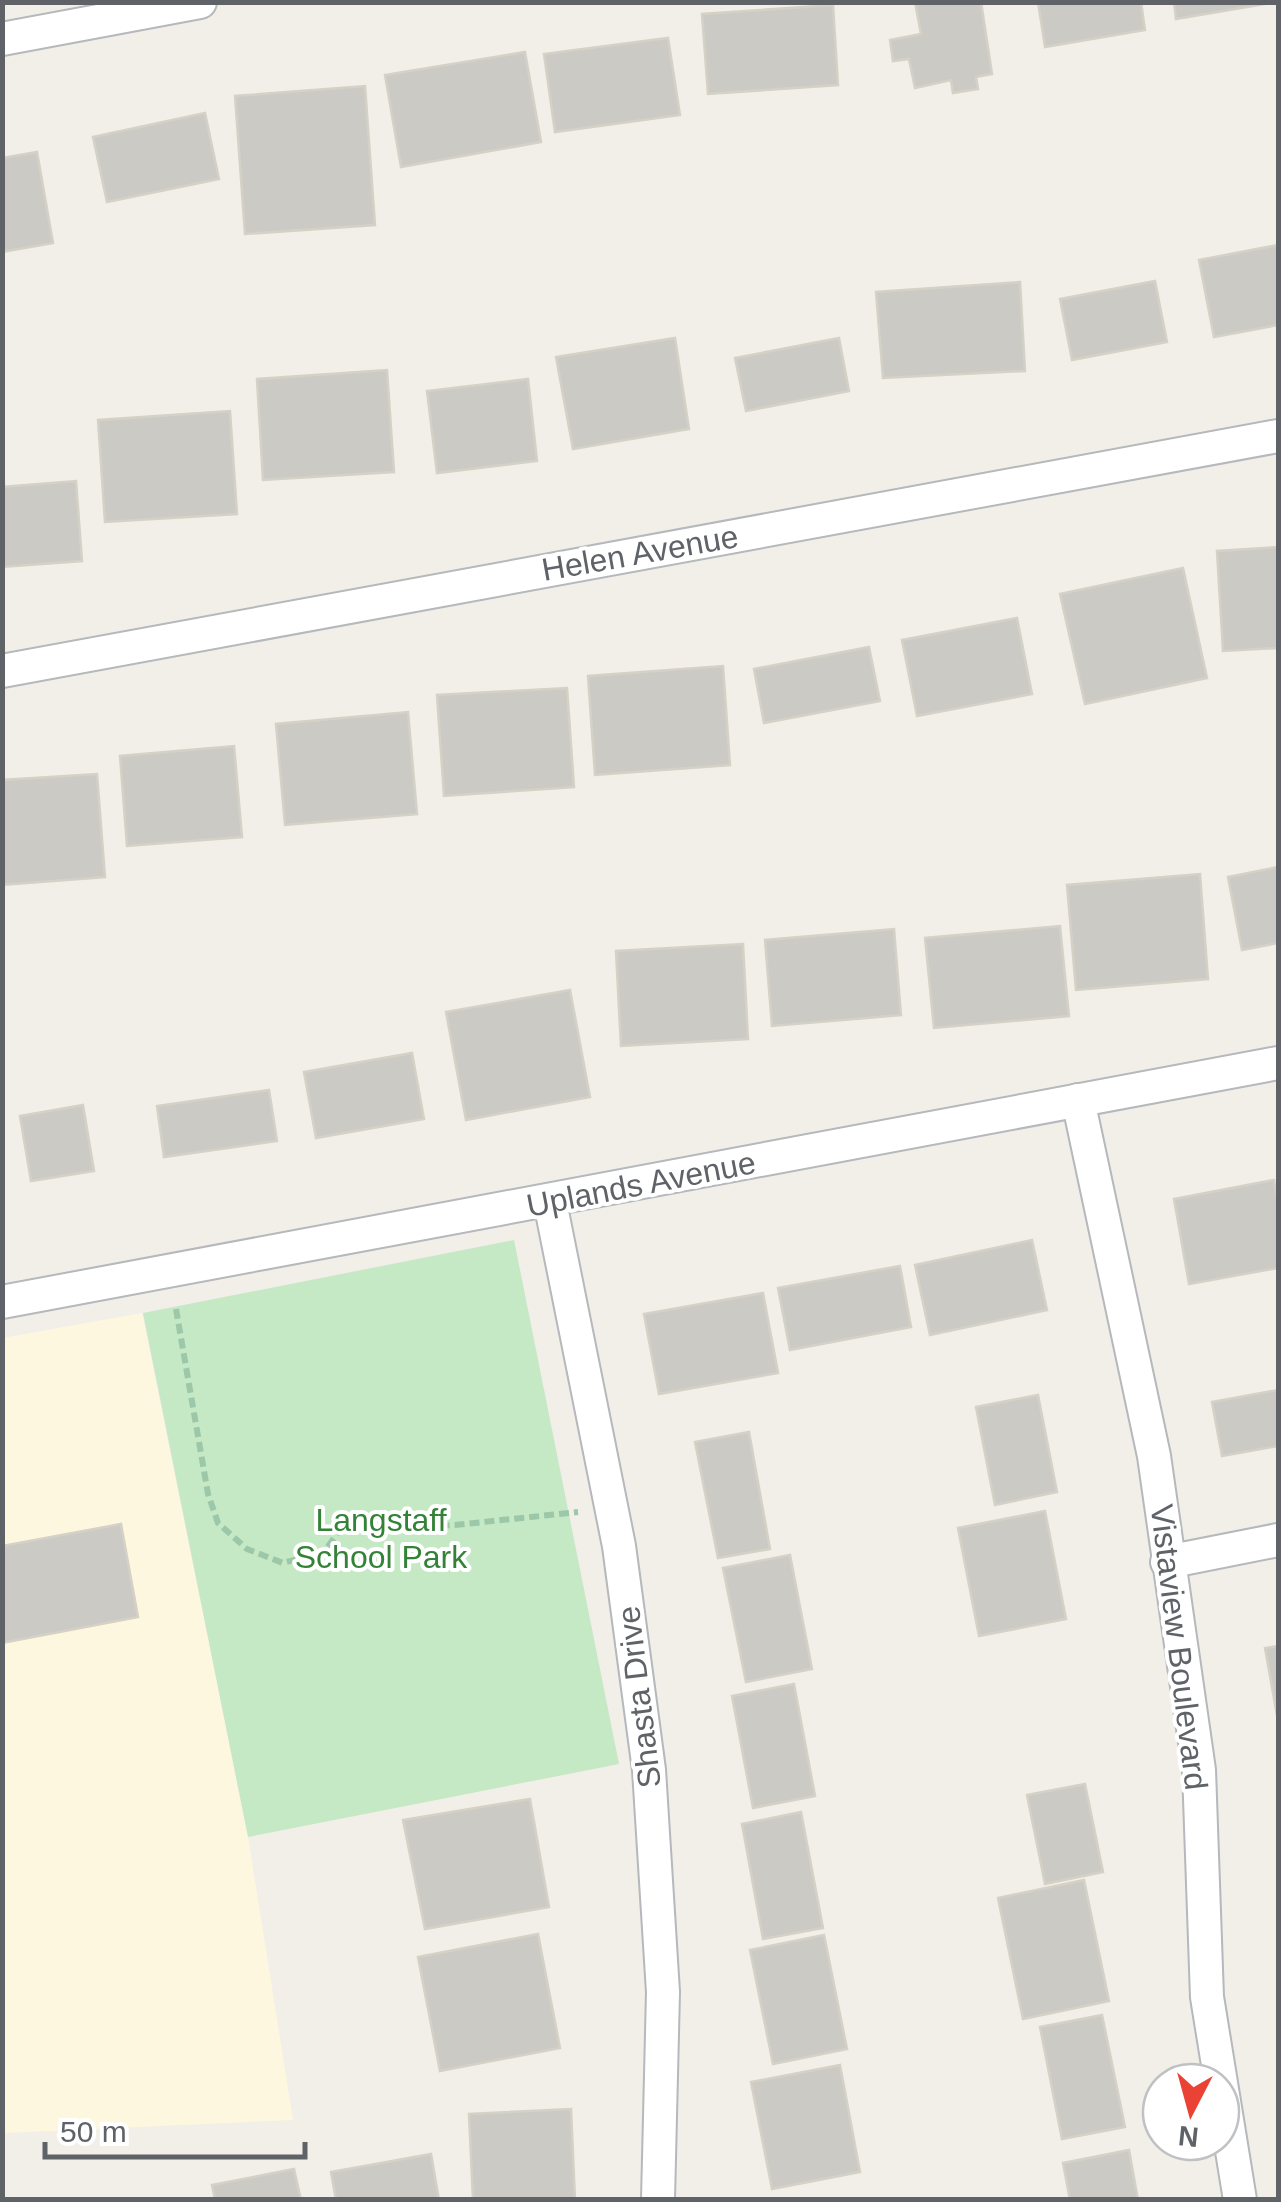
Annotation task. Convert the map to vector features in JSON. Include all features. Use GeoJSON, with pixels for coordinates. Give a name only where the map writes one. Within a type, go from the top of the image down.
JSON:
{"type":"FeatureCollection","features":[{"type":"Feature","properties":{"kind":"street"},"geometry":{"type":"LineString","coordinates":[[2,39],[84,13],[200,2]]}},
{"type":"Feature","properties":{"kind":"street","name":"Helen Avenue"},"geometry":{"type":"LineString","coordinates":[[2,671],[1278,436]]}},
{"type":"Feature","properties":{"kind":"street","name":"Uplands Avenue"},"geometry":{"type":"LineString","coordinates":[[2,1302],[1278,1063]]}},
{"type":"Feature","properties":{"kind":"street","name":"Vistaview Boulevard"},"geometry":{"type":"LineString","coordinates":[[1078,1100],[1154,1456],[1199,1770],[1207,1997],[1240,2200]]}},
{"type":"Feature","properties":{"kind":"street","name":"Shasta Drive"},"geometry":{"type":"LineString","coordinates":[[550,1202],[628,1600],[655,1844],[663,1992],[658,2200]]}},
{"type":"Feature","properties":{"kind":"street"},"geometry":{"type":"LineString","coordinates":[[1167,1562],[1278,1540]]}},
{"type":"Feature","properties":{"kind":"path"},"geometry":{"type":"LineString","coordinates":[[176,1309],[208,1494],[218,1523],[247,1549],[283,1563],[324,1552],[340,1532],[609,1509]]}},
{"type":"Feature","properties":{"kind":"shaded area"},"geometry":{"type":"Polygon","coordinates":[[[142,1313],[248,1837],[293,2120],[3,2133],[2,1338],[142,1313]]]}},
{"type":"Feature","properties":{"kind":"green space","name":"Langstaff School Park"},"geometry":{"type":"Polygon","coordinates":[[[514,1240],[619,1764],[248,1837],[143,1313],[514,1240]]]}},
{"type":"Feature","properties":{"kind":"building"},"geometry":{"type":"Polygon","coordinates":[[[915,2],[981,2],[992,74],[976,77],[978,89],[953,93],[951,80],[915,88],[909,59],[893,61],[890,40],[921,34],[915,2]]]}},
{"type":"Feature","properties":{"kind":"building"},"geometry":{"type":"Polygon","coordinates":[[[1038,2],[1141,2],[1145,30],[1045,47],[1038,2]]]}},
{"type":"Feature","properties":{"kind":"building"},"geometry":{"type":"Polygon","coordinates":[[[1174,2],[1277,2],[1176,19],[1174,2]]]}},
{"type":"Feature","properties":{"kind":"building"},"geometry":{"type":"Polygon","coordinates":[[[833,5],[838,85],[708,94],[702,14],[833,5]]]}},
{"type":"Feature","properties":{"kind":"building"},"geometry":{"type":"Polygon","coordinates":[[[668,38],[680,115],[555,132],[544,54],[668,38]]]}},
{"type":"Feature","properties":{"kind":"building"},"geometry":{"type":"Polygon","coordinates":[[[525,52],[541,142],[401,167],[385,75],[525,52]]]}},
{"type":"Feature","properties":{"kind":"building"},"geometry":{"type":"Polygon","coordinates":[[[365,86],[375,225],[245,234],[235,96],[365,86]]]}},
{"type":"Feature","properties":{"kind":"building"},"geometry":{"type":"Polygon","coordinates":[[[205,113],[219,179],[107,202],[93,137],[205,113]]]}},
{"type":"Feature","properties":{"kind":"building"},"geometry":{"type":"Polygon","coordinates":[[[37,152],[53,243],[2,252],[2,158],[37,152]]]}},
{"type":"Feature","properties":{"kind":"building"},"geometry":{"type":"Polygon","coordinates":[[[1278,245],[1278,325],[1214,337],[1199,260],[1278,245]]]}},
{"type":"Feature","properties":{"kind":"building"},"geometry":{"type":"Polygon","coordinates":[[[1155,281],[1167,342],[1072,360],[1060,299],[1155,281]]]}},
{"type":"Feature","properties":{"kind":"building"},"geometry":{"type":"Polygon","coordinates":[[[1020,282],[1025,371],[883,378],[876,292],[1020,282]]]}},
{"type":"Feature","properties":{"kind":"building"},"geometry":{"type":"Polygon","coordinates":[[[675,338],[689,429],[573,449],[556,357],[675,338]]]}},
{"type":"Feature","properties":{"kind":"building"},"geometry":{"type":"Polygon","coordinates":[[[839,338],[849,391],[746,411],[735,358],[839,338]]]}},
{"type":"Feature","properties":{"kind":"building"},"geometry":{"type":"Polygon","coordinates":[[[387,370],[394,472],[263,480],[257,379],[387,370]]]}},
{"type":"Feature","properties":{"kind":"building"},"geometry":{"type":"Polygon","coordinates":[[[528,379],[537,461],[437,473],[427,391],[528,379]]]}},
{"type":"Feature","properties":{"kind":"building"},"geometry":{"type":"Polygon","coordinates":[[[230,411],[237,514],[105,522],[98,420],[230,411]]]}},
{"type":"Feature","properties":{"kind":"building"},"geometry":{"type":"Polygon","coordinates":[[[76,481],[82,561],[2,567],[2,487],[76,481]]]}},
{"type":"Feature","properties":{"kind":"building"},"geometry":{"type":"Polygon","coordinates":[[[1278,547],[1278,648],[1223,651],[1217,551],[1278,547]]]}},
{"type":"Feature","properties":{"kind":"building"},"geometry":{"type":"Polygon","coordinates":[[[1183,568],[1207,678],[1085,704],[1060,594],[1183,568]]]}},
{"type":"Feature","properties":{"kind":"building"},"geometry":{"type":"Polygon","coordinates":[[[1017,618],[1032,694],[917,716],[902,640],[1017,618]]]}},
{"type":"Feature","properties":{"kind":"building"},"geometry":{"type":"Polygon","coordinates":[[[869,647],[880,701],[764,723],[754,669],[869,647]]]}},
{"type":"Feature","properties":{"kind":"building"},"geometry":{"type":"Polygon","coordinates":[[[723,666],[730,765],[595,775],[588,676],[723,666]]]}},
{"type":"Feature","properties":{"kind":"building"},"geometry":{"type":"Polygon","coordinates":[[[567,688],[574,787],[444,796],[437,695],[567,688]]]}},
{"type":"Feature","properties":{"kind":"building"},"geometry":{"type":"Polygon","coordinates":[[[408,712],[417,814],[285,825],[276,724],[408,712]]]}},
{"type":"Feature","properties":{"kind":"building"},"geometry":{"type":"Polygon","coordinates":[[[234,746],[242,837],[127,846],[120,756],[234,746]]]}},
{"type":"Feature","properties":{"kind":"building"},"geometry":{"type":"Polygon","coordinates":[[[97,774],[105,877],[2,885],[2,780],[97,774]]]}},
{"type":"Feature","properties":{"kind":"building"},"geometry":{"type":"Polygon","coordinates":[[[1278,867],[1278,943],[1242,950],[1228,877],[1278,867]]]}},
{"type":"Feature","properties":{"kind":"building"},"geometry":{"type":"Polygon","coordinates":[[[1200,874],[1208,979],[1076,990],[1067,885],[1200,874]]]}},
{"type":"Feature","properties":{"kind":"building"},"geometry":{"type":"Polygon","coordinates":[[[1060,926],[1069,1016],[934,1028],[925,938],[1060,926]]]}},
{"type":"Feature","properties":{"kind":"building"},"geometry":{"type":"Polygon","coordinates":[[[894,929],[901,1015],[772,1026],[765,940],[894,929]]]}},
{"type":"Feature","properties":{"kind":"building"},"geometry":{"type":"Polygon","coordinates":[[[743,944],[748,1039],[621,1046],[616,951],[743,944]]]}},
{"type":"Feature","properties":{"kind":"building"},"geometry":{"type":"Polygon","coordinates":[[[570,990],[590,1097],[466,1120],[446,1012],[570,990]]]}},
{"type":"Feature","properties":{"kind":"building"},"geometry":{"type":"Polygon","coordinates":[[[412,1053],[424,1119],[316,1138],[304,1072],[412,1053]]]}},
{"type":"Feature","properties":{"kind":"building"},"geometry":{"type":"Polygon","coordinates":[[[269,1090],[277,1141],[164,1157],[157,1106],[269,1090]]]}},
{"type":"Feature","properties":{"kind":"building"},"geometry":{"type":"Polygon","coordinates":[[[83,1105],[94,1171],[31,1181],[20,1116],[83,1105]]]}},
{"type":"Feature","properties":{"kind":"building"},"geometry":{"type":"Polygon","coordinates":[[[1274,1180],[1278,1268],[1189,1284],[1174,1199],[1274,1180]]]}},
{"type":"Feature","properties":{"kind":"building"},"geometry":{"type":"Polygon","coordinates":[[[1032,1240],[1047,1310],[930,1335],[915,1265],[1032,1240]]]}},
{"type":"Feature","properties":{"kind":"building"},"geometry":{"type":"Polygon","coordinates":[[[900,1266],[911,1327],[790,1350],[778,1288],[900,1266]]]}},
{"type":"Feature","properties":{"kind":"building"},"geometry":{"type":"Polygon","coordinates":[[[763,1293],[778,1373],[659,1394],[644,1314],[763,1293]]]}},
{"type":"Feature","properties":{"kind":"building"},"geometry":{"type":"Polygon","coordinates":[[[1278,1390],[1278,1446],[1222,1456],[1212,1402],[1278,1390]]]}},
{"type":"Feature","properties":{"kind":"building"},"geometry":{"type":"Polygon","coordinates":[[[1038,1395],[1057,1492],[995,1505],[976,1407],[1038,1395]]]}},
{"type":"Feature","properties":{"kind":"building"},"geometry":{"type":"Polygon","coordinates":[[[749,1432],[770,1549],[718,1558],[695,1442],[749,1432]]]}},
{"type":"Feature","properties":{"kind":"building"},"geometry":{"type":"Polygon","coordinates":[[[1045,1511],[1066,1619],[979,1636],[958,1528],[1045,1511]]]}},
{"type":"Feature","properties":{"kind":"building"},"geometry":{"type":"Polygon","coordinates":[[[121,1524],[138,1617],[2,1643],[2,1546],[121,1524]]]}},
{"type":"Feature","properties":{"kind":"building"},"geometry":{"type":"Polygon","coordinates":[[[790,1555],[812,1669],[746,1682],[723,1568],[790,1555]]]}},
{"type":"Feature","properties":{"kind":"building"},"geometry":{"type":"Polygon","coordinates":[[[1278,1646],[1278,1721],[1265,1648],[1278,1646]]]}},
{"type":"Feature","properties":{"kind":"building"},"geometry":{"type":"Polygon","coordinates":[[[794,1684],[815,1796],[753,1808],[732,1696],[794,1684]]]}},
{"type":"Feature","properties":{"kind":"building"},"geometry":{"type":"Polygon","coordinates":[[[1085,1784],[1103,1872],[1045,1884],[1027,1795],[1085,1784]]]}},
{"type":"Feature","properties":{"kind":"building"},"geometry":{"type":"Polygon","coordinates":[[[530,1799],[549,1907],[425,1929],[403,1820],[530,1799]]]}},
{"type":"Feature","properties":{"kind":"building"},"geometry":{"type":"Polygon","coordinates":[[[801,1812],[823,1928],[763,1939],[742,1824],[801,1812]]]}},
{"type":"Feature","properties":{"kind":"building"},"geometry":{"type":"Polygon","coordinates":[[[1084,1880],[1109,2001],[1023,2019],[998,1898],[1084,1880]]]}},
{"type":"Feature","properties":{"kind":"building"},"geometry":{"type":"Polygon","coordinates":[[[538,1934],[560,2048],[440,2071],[418,1957],[538,1934]]]}},
{"type":"Feature","properties":{"kind":"building"},"geometry":{"type":"Polygon","coordinates":[[[824,1935],[847,2049],[773,2064],[750,1950],[824,1935]]]}},
{"type":"Feature","properties":{"kind":"building"},"geometry":{"type":"Polygon","coordinates":[[[1102,2015],[1125,2127],[1062,2139],[1040,2027],[1102,2015]]]}},
{"type":"Feature","properties":{"kind":"building"},"geometry":{"type":"Polygon","coordinates":[[[840,2065],[860,2172],[772,2189],[751,2082],[840,2065]]]}},
{"type":"Feature","properties":{"kind":"building"},"geometry":{"type":"Polygon","coordinates":[[[571,2109],[575,2200],[473,2200],[469,2114],[571,2109]]]}},
{"type":"Feature","properties":{"kind":"building"},"geometry":{"type":"Polygon","coordinates":[[[1129,2150],[1138,2200],[1070,2200],[1063,2163],[1129,2150]]]}},
{"type":"Feature","properties":{"kind":"building"},"geometry":{"type":"Polygon","coordinates":[[[431,2154],[439,2200],[336,2200],[331,2172],[431,2154]]]}},
{"type":"Feature","properties":{"kind":"building"},"geometry":{"type":"Polygon","coordinates":[[[294,2169],[301,2200],[215,2200],[212,2185],[294,2169]]]}}]}
